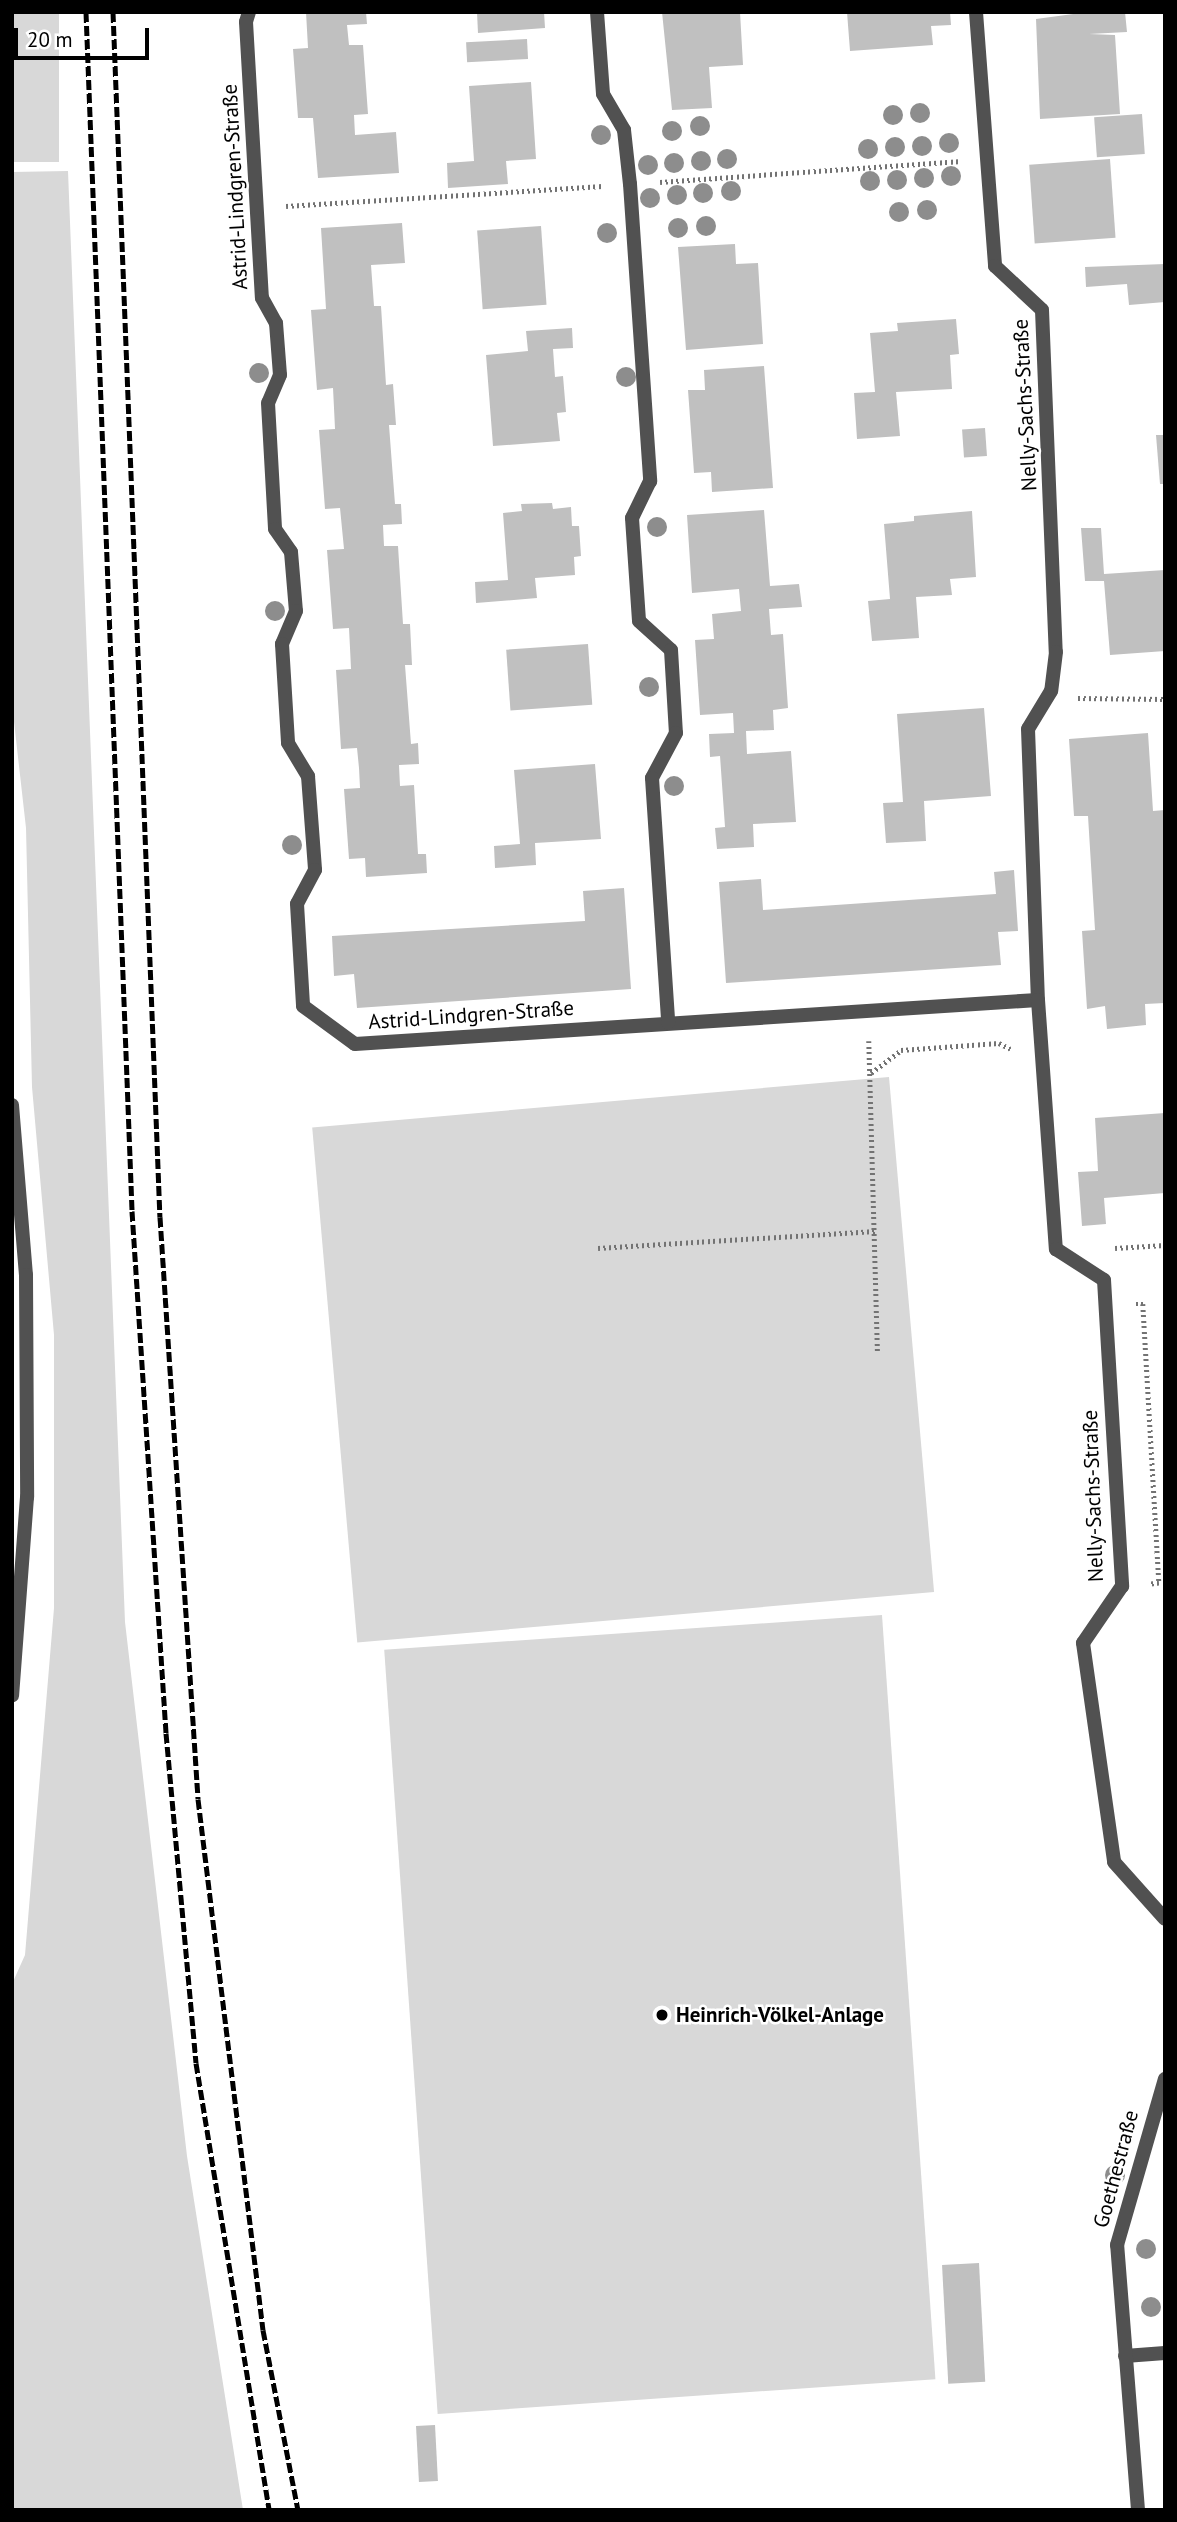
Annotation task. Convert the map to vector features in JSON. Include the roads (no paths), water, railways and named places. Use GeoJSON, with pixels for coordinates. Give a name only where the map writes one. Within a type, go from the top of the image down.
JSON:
{"type":"FeatureCollection","features":[{"type":"Feature","properties":{"kind":"street","name":"Astrid-Lindgren-Straße"},"geometry":{"type":"LineString","coordinates":[[249,12],[246,22],[262,298],[276,323],[280,375],[268,403],[275,529],[291,552],[296,611],[282,644],[288,743],[308,776],[315,870],[297,904],[303,1006],[355,1044],[1038,1000]]}},
{"type":"Feature","properties":{"kind":"street"},"geometry":{"type":"LineString","coordinates":[[597,12],[603,93],[624,130],[630,184],[650,481],[632,518],[639,621],[671,650],[672,663],[676,733],[652,778],[668,1022]]}},
{"type":"Feature","properties":{"kind":"street","name":"Nelly-Sachs-Straße"},"geometry":{"type":"LineString","coordinates":[[976,12],[995,265],[1042,310],[1056,652],[1051,691],[1028,729],[1042,1065],[1056,1249],[1104,1280],[1122,1586],[1083,1643],[1114,1862],[1165,1919]]}},
{"type":"Feature","properties":{"kind":"street"},"geometry":{"type":"LineString","coordinates":[[12,1105],[26,1275],[27,1496],[12,1695]]}},
{"type":"Feature","properties":{"kind":"street","name":"Goethestraße"},"geometry":{"type":"LineString","coordinates":[[1138,2510],[1117,2245],[1165,2079]]}},
{"type":"Feature","properties":{"kind":"street"},"geometry":{"type":"LineString","coordinates":[[1125,2356],[1165,2353]]}},
{"type":"Feature","properties":{"kind":"railway"},"geometry":{"type":"LineString","coordinates":[[86,12],[132,1211],[166,1733],[196,2063],[269,2510]]}},
{"type":"Feature","properties":{"kind":"railway"},"geometry":{"type":"LineString","coordinates":[[113,12],[160,1217],[198,1799],[263,2330],[298,2510]]}},
{"type":"Feature","properties":{"kind":"place","name":"Heinrich-Völkel-Anlage"},"geometry":{"type":"Point","coordinates":[662,2015]}}]}
